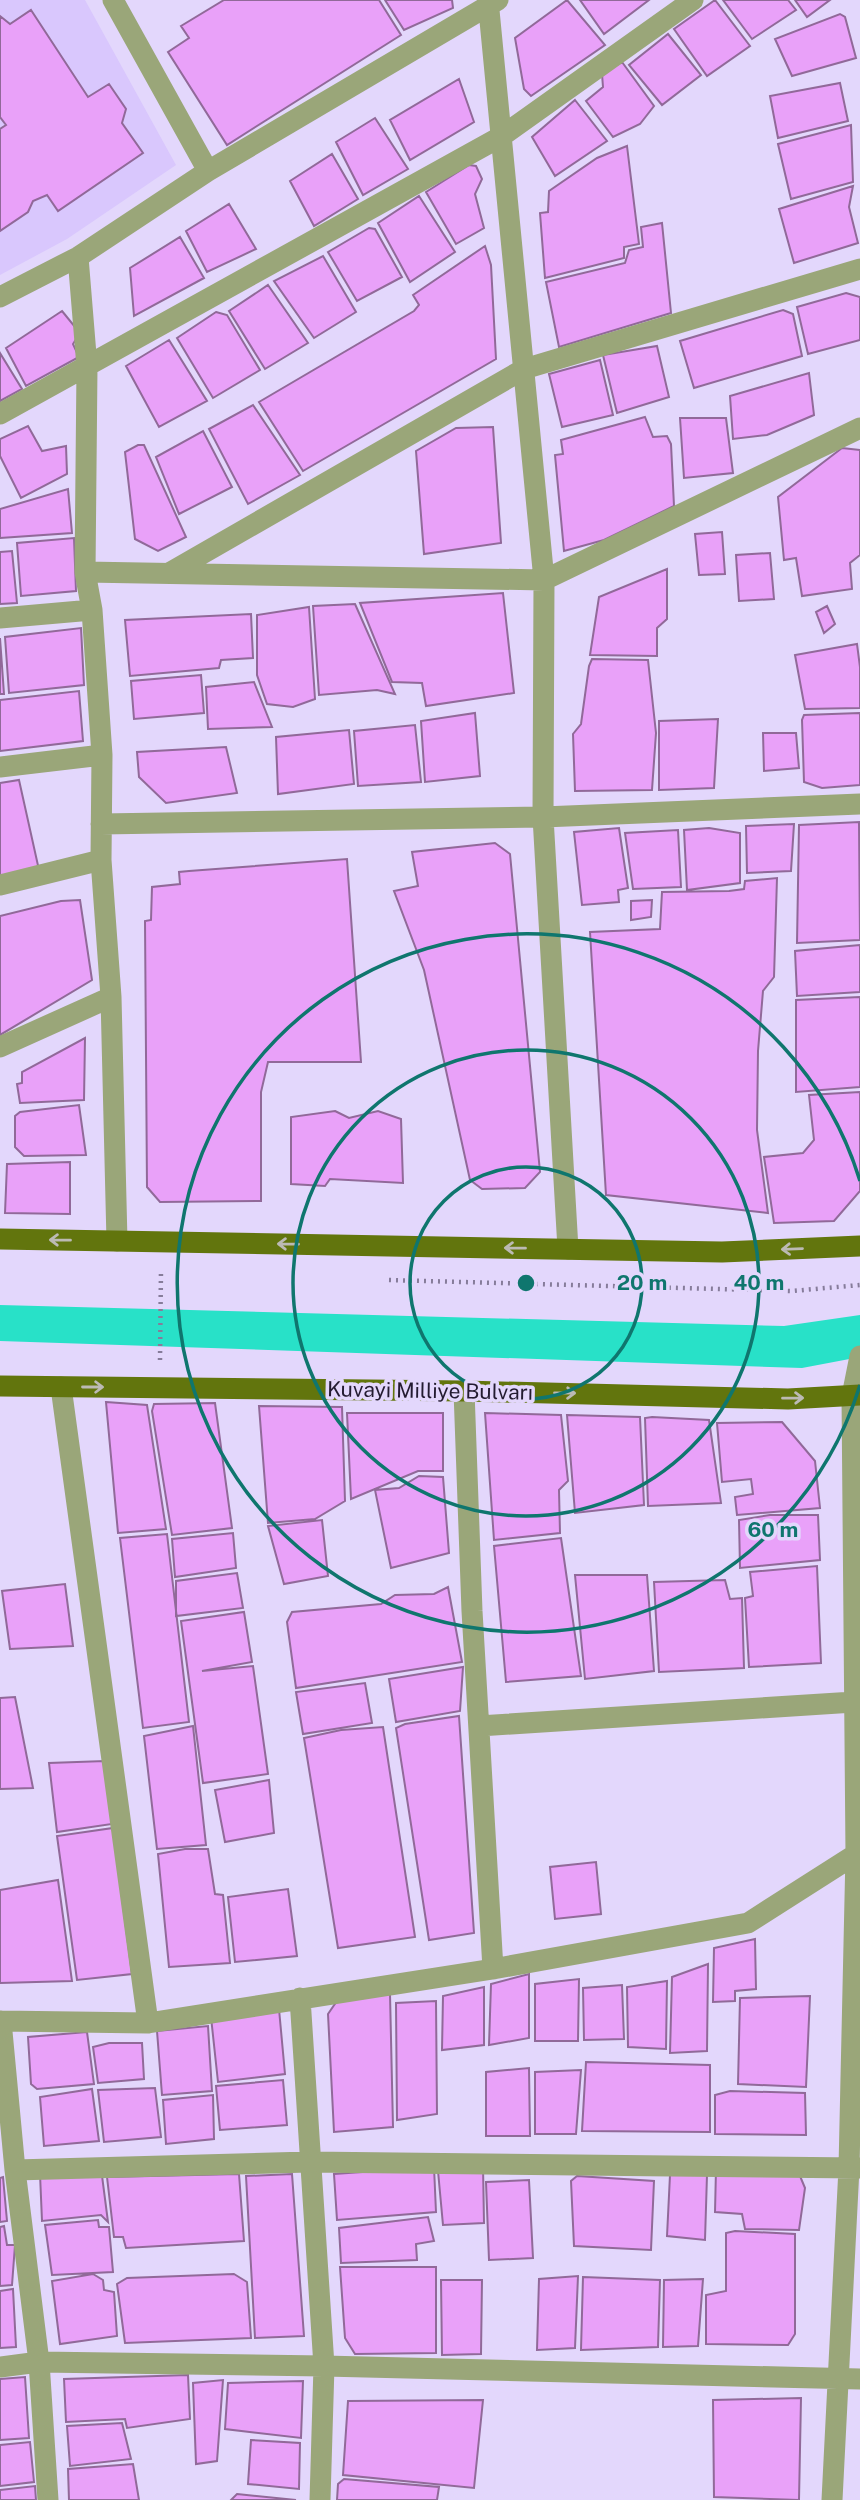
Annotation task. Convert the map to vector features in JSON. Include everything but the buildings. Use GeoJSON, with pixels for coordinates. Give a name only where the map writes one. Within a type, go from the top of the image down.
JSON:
{"type":"FeatureCollection","features":[{"type":"Feature","properties":{"kind":"main road"},"geometry":{"type":"LineString","coordinates":[[0,1239],[722,1252],[860,1246]]}},
{"type":"Feature","properties":{"kind":"main road","name":"Kuvayi Milliye Bulvarı"},"geometry":{"type":"LineString","coordinates":[[0,1386],[464,1391],[788,1399],[856,1396]]}},
{"type":"Feature","properties":{"kind":"street"},"geometry":{"type":"LineString","coordinates":[[113,0],[208,171]]}},
{"type":"Feature","properties":{"kind":"street"},"geometry":{"type":"LineString","coordinates":[[0,414],[502,136],[693,0]]}},
{"type":"Feature","properties":{"kind":"street"},"geometry":{"type":"LineString","coordinates":[[0,298],[78,257],[208,171],[492,2],[544,580],[543,817],[568,1249]]}},
{"type":"Feature","properties":{"kind":"street"},"geometry":{"type":"LineString","coordinates":[[78,257],[87,367],[85,572],[92,610],[102,755],[102,860],[111,997],[117,1241]]}},
{"type":"Feature","properties":{"kind":"street"},"geometry":{"type":"LineString","coordinates":[[167,575],[524,369],[860,269]]}},
{"type":"Feature","properties":{"kind":"street"},"geometry":{"type":"LineString","coordinates":[[85,572],[544,580],[860,428]]}},
{"type":"Feature","properties":{"kind":"street"},"geometry":{"type":"LineString","coordinates":[[0,618],[92,610]]}},
{"type":"Feature","properties":{"kind":"street"},"geometry":{"type":"LineString","coordinates":[[0,766],[102,755]]}},
{"type":"Feature","properties":{"kind":"street"},"geometry":{"type":"LineString","coordinates":[[101,824],[543,817],[860,804]]}},
{"type":"Feature","properties":{"kind":"street"},"geometry":{"type":"LineString","coordinates":[[0,885],[102,860]]}},
{"type":"Feature","properties":{"kind":"street"},"geometry":{"type":"LineString","coordinates":[[0,1046],[111,997]]}},
{"type":"Feature","properties":{"kind":"street"},"geometry":{"type":"LineString","coordinates":[[832,2500],[850,2378],[858,1853],[855,1702],[856,1396],[860,1356]]}},
{"type":"Feature","properties":{"kind":"street"},"geometry":{"type":"LineString","coordinates":[[61,1387],[148,2023]]}},
{"type":"Feature","properties":{"kind":"street"},"geometry":{"type":"LineString","coordinates":[[464,1391],[472,1611],[493,1969]]}},
{"type":"Feature","properties":{"kind":"street"},"geometry":{"type":"LineString","coordinates":[[479,1726],[855,1702]]}},
{"type":"Feature","properties":{"kind":"street"},"geometry":{"type":"LineString","coordinates":[[48,2500],[39,2362],[15,2170],[1,2021],[148,2023],[493,1969],[748,1923],[858,1853]]}},
{"type":"Feature","properties":{"kind":"street"},"geometry":{"type":"LineString","coordinates":[[300,1998],[324,2366],[320,2500]]}},
{"type":"Feature","properties":{"kind":"street"},"geometry":{"type":"LineString","coordinates":[[15,2170],[309,2162],[854,2168]]}},
{"type":"Feature","properties":{"kind":"street"},"geometry":{"type":"LineString","coordinates":[[0,2367],[39,2362],[850,2378]]}},
{"type":"Feature","properties":{"kind":"path"},"geometry":{"type":"LineString","coordinates":[[148,1273],[175,1274]]}},
{"type":"Feature","properties":{"kind":"path"},"geometry":{"type":"LineString","coordinates":[[381,1279],[792,1291],[860,1285]]}},
{"type":"Feature","properties":{"kind":"path"},"geometry":{"type":"LineString","coordinates":[[160,1341],[161,1296]]}},
{"type":"Feature","properties":{"kind":"shaded area"},"geometry":{"type":"Polygon","coordinates":[[[0,0],[85,0],[176,165],[67,239],[0,275],[0,0]]]}},
{"type":"Feature","properties":{"kind":"shaded area"},"geometry":{"type":"Polygon","coordinates":[[[0,1305],[784,1326],[860,1315],[860,1357],[802,1368],[0,1341],[0,1305]]]}}]}
